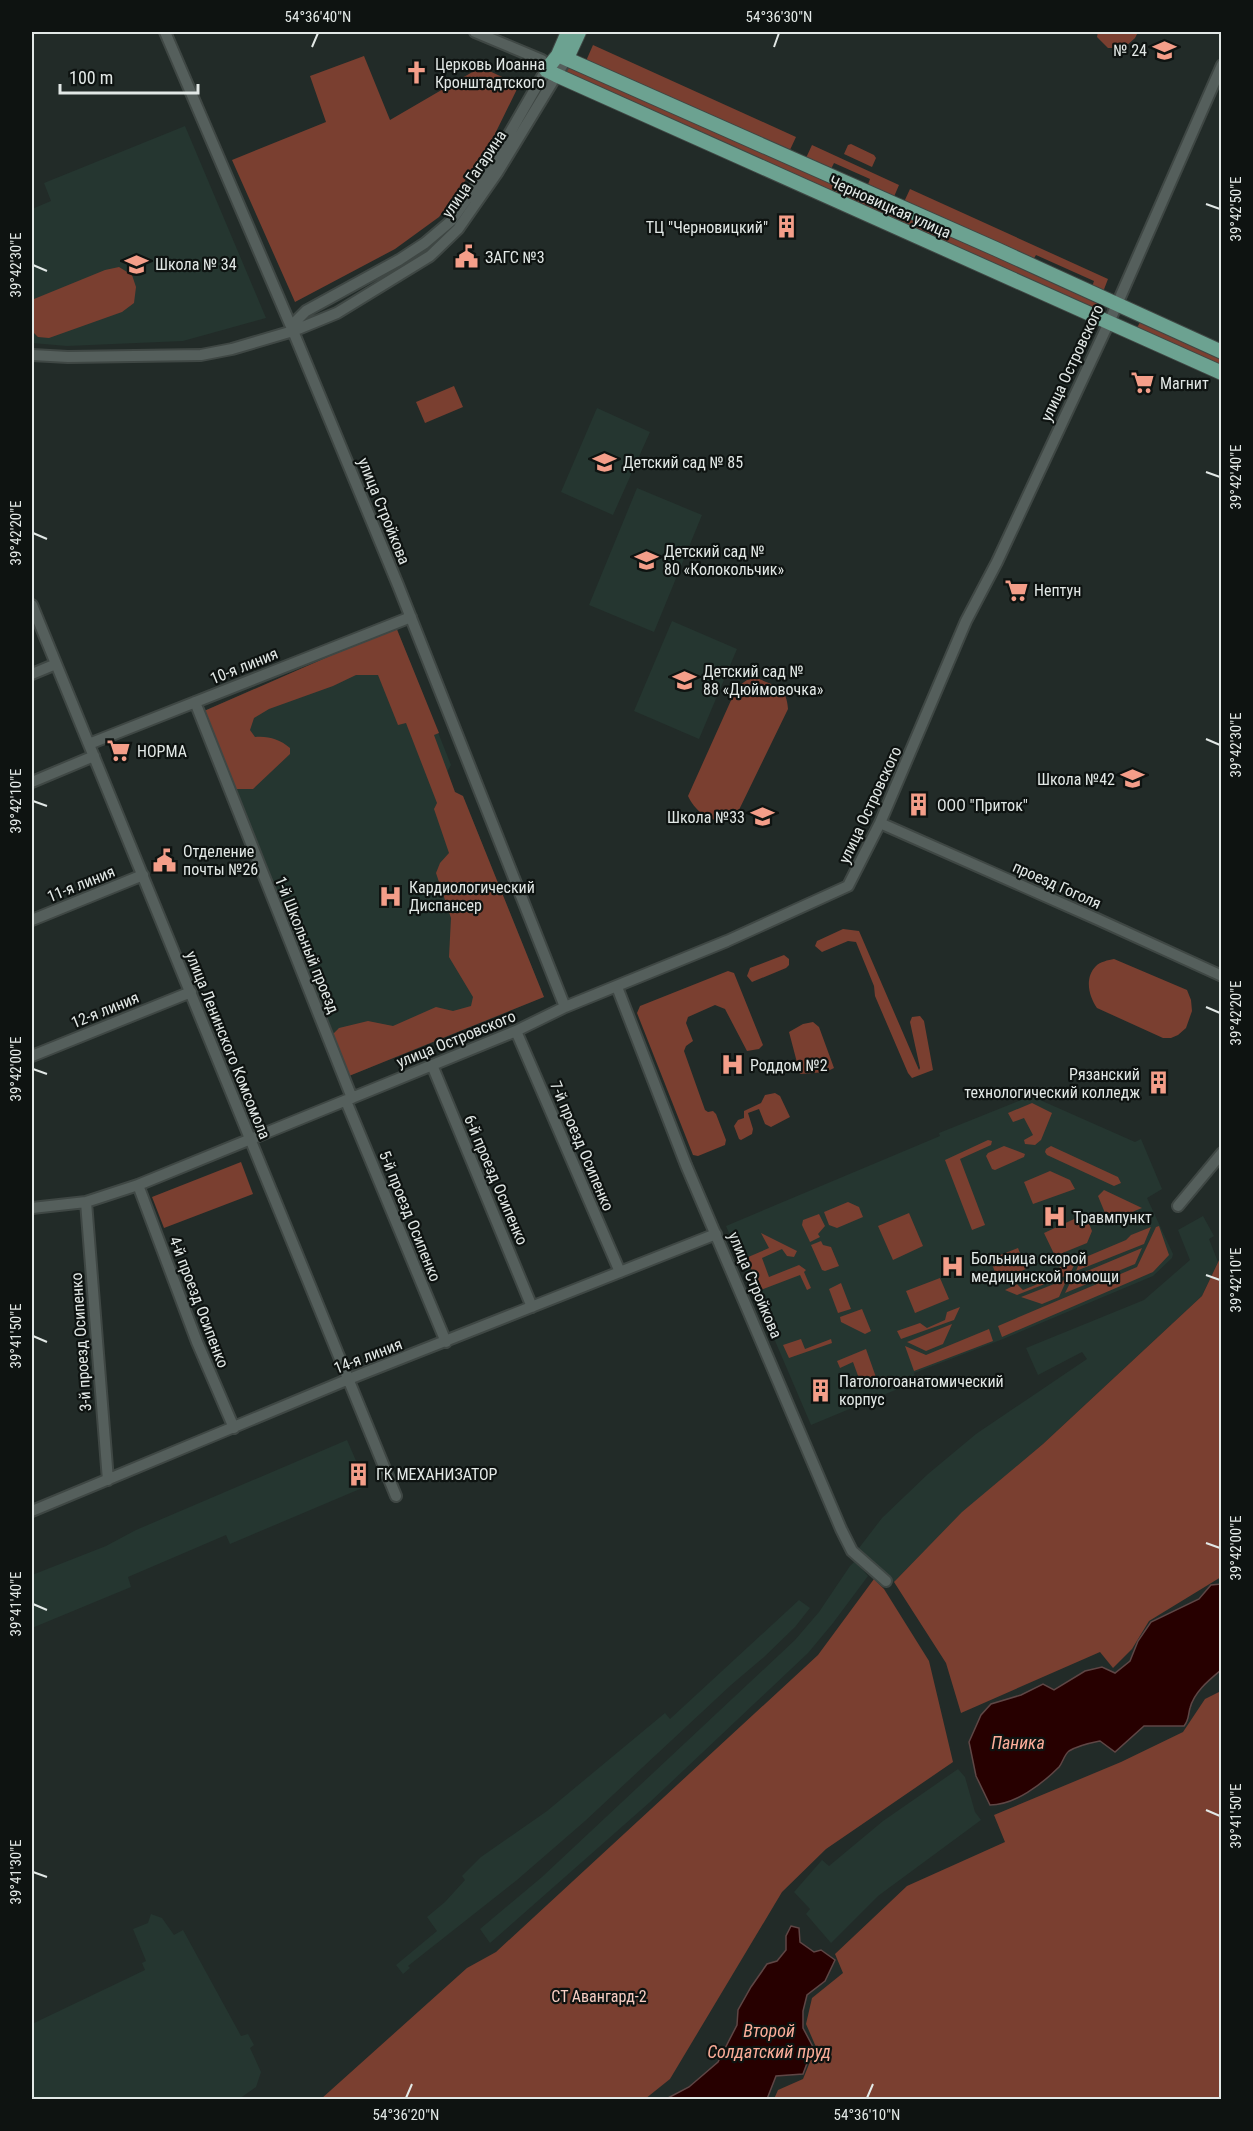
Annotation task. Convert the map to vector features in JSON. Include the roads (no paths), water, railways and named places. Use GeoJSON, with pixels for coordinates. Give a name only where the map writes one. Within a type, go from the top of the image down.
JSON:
{"type":"FeatureCollection","features":[{"type":"Feature","properties":{"kind":"main road","name":"улица Гагарина"},"geometry":{"type":"LineString","coordinates":[[562,57],[568,32]]}},
{"type":"Feature","properties":{"kind":"main road","name":"улица Гагарина"},"geometry":{"type":"LineString","coordinates":[[548,68],[562,57],[579,32]]}},
{"type":"Feature","properties":{"kind":"main road","name":"Черновицкая улица"},"geometry":{"type":"LineString","coordinates":[[562,57],[996,249],[1221,352]]}},
{"type":"Feature","properties":{"kind":"main road","name":"Черновицкая улица"},"geometry":{"type":"LineString","coordinates":[[548,68],[1221,374]]}},
{"type":"Feature","properties":{"kind":"street","name":"улица Стройкова"},"geometry":{"type":"LineString","coordinates":[[165,32],[293,331],[411,617],[565,1007]]}},
{"type":"Feature","properties":{"kind":"street"},"geometry":{"type":"LineString","coordinates":[[476,32],[548,68]]}},
{"type":"Feature","properties":{"kind":"street","name":"улица Островского"},"geometry":{"type":"LineString","coordinates":[[32,1208],[86,1203],[138,1185],[516,1031],[565,1007],[735,938],[848,886],[880,823],[966,621],[1117,305],[1221,65]]}},
{"type":"Feature","properties":{"kind":"street","name":"улица Гагарина"},"geometry":{"type":"LineString","coordinates":[[293,331],[297,320],[306,311],[399,260],[452,221],[493,162],[548,68]]}},
{"type":"Feature","properties":{"kind":"street","name":"улица Гагарина"},"geometry":{"type":"LineString","coordinates":[[32,355],[68,357],[201,355],[232,349],[293,331],[337,313],[430,256],[464,221],[497,173],[548,68]]}},
{"type":"Feature","properties":{"kind":"street","name":"улица Ленинского Комсомола"},"geometry":{"type":"LineString","coordinates":[[32,605],[396,1496]]}},
{"type":"Feature","properties":{"kind":"street","name":"10-я линия"},"geometry":{"type":"LineString","coordinates":[[88,744],[411,617]]}},
{"type":"Feature","properties":{"kind":"street"},"geometry":{"type":"LineString","coordinates":[[32,674],[56,664]]}},
{"type":"Feature","properties":{"kind":"street","name":"1-й Школьный проезд"},"geometry":{"type":"LineString","coordinates":[[195,702],[349,1100]]}},
{"type":"Feature","properties":{"kind":"street"},"geometry":{"type":"LineString","coordinates":[[32,782],[94,756]]}},
{"type":"Feature","properties":{"kind":"street","name":"проезд Гоголя"},"geometry":{"type":"LineString","coordinates":[[880,823],[1221,976]]}},
{"type":"Feature","properties":{"kind":"street","name":"11-я линия"},"geometry":{"type":"LineString","coordinates":[[32,920],[142,875]]}},
{"type":"Feature","properties":{"kind":"street","name":"улица Стройкова"},"geometry":{"type":"LineString","coordinates":[[616,987],[686,1165],[852,1551],[886,1581]]}},
{"type":"Feature","properties":{"kind":"street","name":"12-я линия"},"geometry":{"type":"LineString","coordinates":[[32,1056],[190,992]]}},
{"type":"Feature","properties":{"kind":"street","name":"7-й проезд Осипенко"},"geometry":{"type":"LineString","coordinates":[[516,1031],[620,1272]]}},
{"type":"Feature","properties":{"kind":"street","name":"6-й проезд Осипенко"},"geometry":{"type":"LineString","coordinates":[[432,1065],[532,1307]]}},
{"type":"Feature","properties":{"kind":"street","name":"5-й проезд Осипенко"},"geometry":{"type":"LineString","coordinates":[[349,1100],[446,1342]]}},
{"type":"Feature","properties":{"kind":"street"},"geometry":{"type":"LineString","coordinates":[[1178,1206],[1221,1153]]}},
{"type":"Feature","properties":{"kind":"street","name":"4-й проезд Осипенко"},"geometry":{"type":"LineString","coordinates":[[138,1185],[197,1342],[234,1428]]}},
{"type":"Feature","properties":{"kind":"street","name":"3-й проезд Осипенко"},"geometry":{"type":"LineString","coordinates":[[86,1203],[108,1480]]}},
{"type":"Feature","properties":{"kind":"street","name":"14-я линия"},"geometry":{"type":"LineString","coordinates":[[32,1511],[349,1379],[716,1233]]}},
{"type":"Feature","properties":{"kind":"water","name":"Паника"},"geometry":{"type":"Polygon","coordinates":[[[1221,1584],[1221,1670],[1202,1687],[1195,1697],[1184,1726],[1144,1726],[1115,1752],[1100,1741],[1077,1747],[1067,1753],[1052,1774],[1028,1792],[1009,1801],[990,1805],[976,1776],[969,1742],[981,1715],[991,1704],[1021,1695],[1043,1684],[1054,1690],[1085,1671],[1102,1667],[1115,1673],[1130,1661],[1138,1641],[1151,1622],[1199,1599],[1211,1585],[1221,1584]]]}},
{"type":"Feature","properties":{"kind":"water","name":"Второй Солдатский пруд"},"geometry":{"type":"Polygon","coordinates":[[[791,1926],[799,1928],[800,1942],[814,1952],[821,1950],[835,1960],[825,1981],[807,1995],[803,2011],[803,2028],[813,2047],[803,2074],[776,2076],[767,2099],[666,2099],[689,2087],[718,2062],[737,2025],[738,2010],[767,1964],[777,1961],[786,1950],[786,1936],[791,1926]]]}},
{"type":"Feature","properties":{"kind":"place","name":"№ 24"},"geometry":{"type":"Point","coordinates":[1165,50]}},
{"type":"Feature","properties":{"kind":"place","name":"Церковь Иоанна Кронштадтского"},"geometry":{"type":"Point","coordinates":[417,73]}},
{"type":"Feature","properties":{"kind":"place","name":"ТЦ \"Черновицкий\""},"geometry":{"type":"Point","coordinates":[786,227]}},
{"type":"Feature","properties":{"kind":"place","name":"ЗАГС №3"},"geometry":{"type":"Point","coordinates":[467,257]}},
{"type":"Feature","properties":{"kind":"place","name":"Школа № 34"},"geometry":{"type":"Point","coordinates":[137,264]}},
{"type":"Feature","properties":{"kind":"place","name":"Магнит"},"geometry":{"type":"Point","coordinates":[1142,383]}},
{"type":"Feature","properties":{"kind":"place","name":"Детский сад № 85"},"geometry":{"type":"Point","coordinates":[605,462]}},
{"type":"Feature","properties":{"kind":"place","name":"Детский сад № 80 «Колокольчик»"},"geometry":{"type":"Point","coordinates":[646,560]}},
{"type":"Feature","properties":{"kind":"place","name":"Нептун"},"geometry":{"type":"Point","coordinates":[1016,590]}},
{"type":"Feature","properties":{"kind":"place","name":"Детский сад № 88 «Дюймовочка»"},"geometry":{"type":"Point","coordinates":[685,680]}},
{"type":"Feature","properties":{"kind":"place","name":"НОРМА"},"geometry":{"type":"Point","coordinates":[119,751]}},
{"type":"Feature","properties":{"kind":"place","name":"Школа №42"},"geometry":{"type":"Point","coordinates":[1133,779]}},
{"type":"Feature","properties":{"kind":"place","name":"ООО \"Приток\""},"geometry":{"type":"Point","coordinates":[919,805]}},
{"type":"Feature","properties":{"kind":"place","name":"Школа №33"},"geometry":{"type":"Point","coordinates":[763,817]}},
{"type":"Feature","properties":{"kind":"place","name":"Отделение почты №26"},"geometry":{"type":"Point","coordinates":[165,860]}},
{"type":"Feature","properties":{"kind":"place","name":"Кардиологический Диспансер"},"geometry":{"type":"Point","coordinates":[391,896]}},
{"type":"Feature","properties":{"kind":"place","name":"Роддом №2"},"geometry":{"type":"Point","coordinates":[732,1065]}},
{"type":"Feature","properties":{"kind":"place","name":"Рязанский технологический колледж"},"geometry":{"type":"Point","coordinates":[1158,1083]}},
{"type":"Feature","properties":{"kind":"place","name":"Травмпункт"},"geometry":{"type":"Point","coordinates":[1055,1217]}},
{"type":"Feature","properties":{"kind":"place","name":"Больница скорой медицинской помощи"},"geometry":{"type":"Point","coordinates":[953,1267]}},
{"type":"Feature","properties":{"kind":"place","name":"Патологоанатомический корпус"},"geometry":{"type":"Point","coordinates":[821,1390]}},
{"type":"Feature","properties":{"kind":"place","name":"ГК МЕХАНИЗАТОР"},"geometry":{"type":"Point","coordinates":[358,1474]}},
{"type":"Feature","properties":{"kind":"park label","name":"СТ Авангард-2"},"geometry":{"type":"Point","coordinates":[599,1996]}}]}
